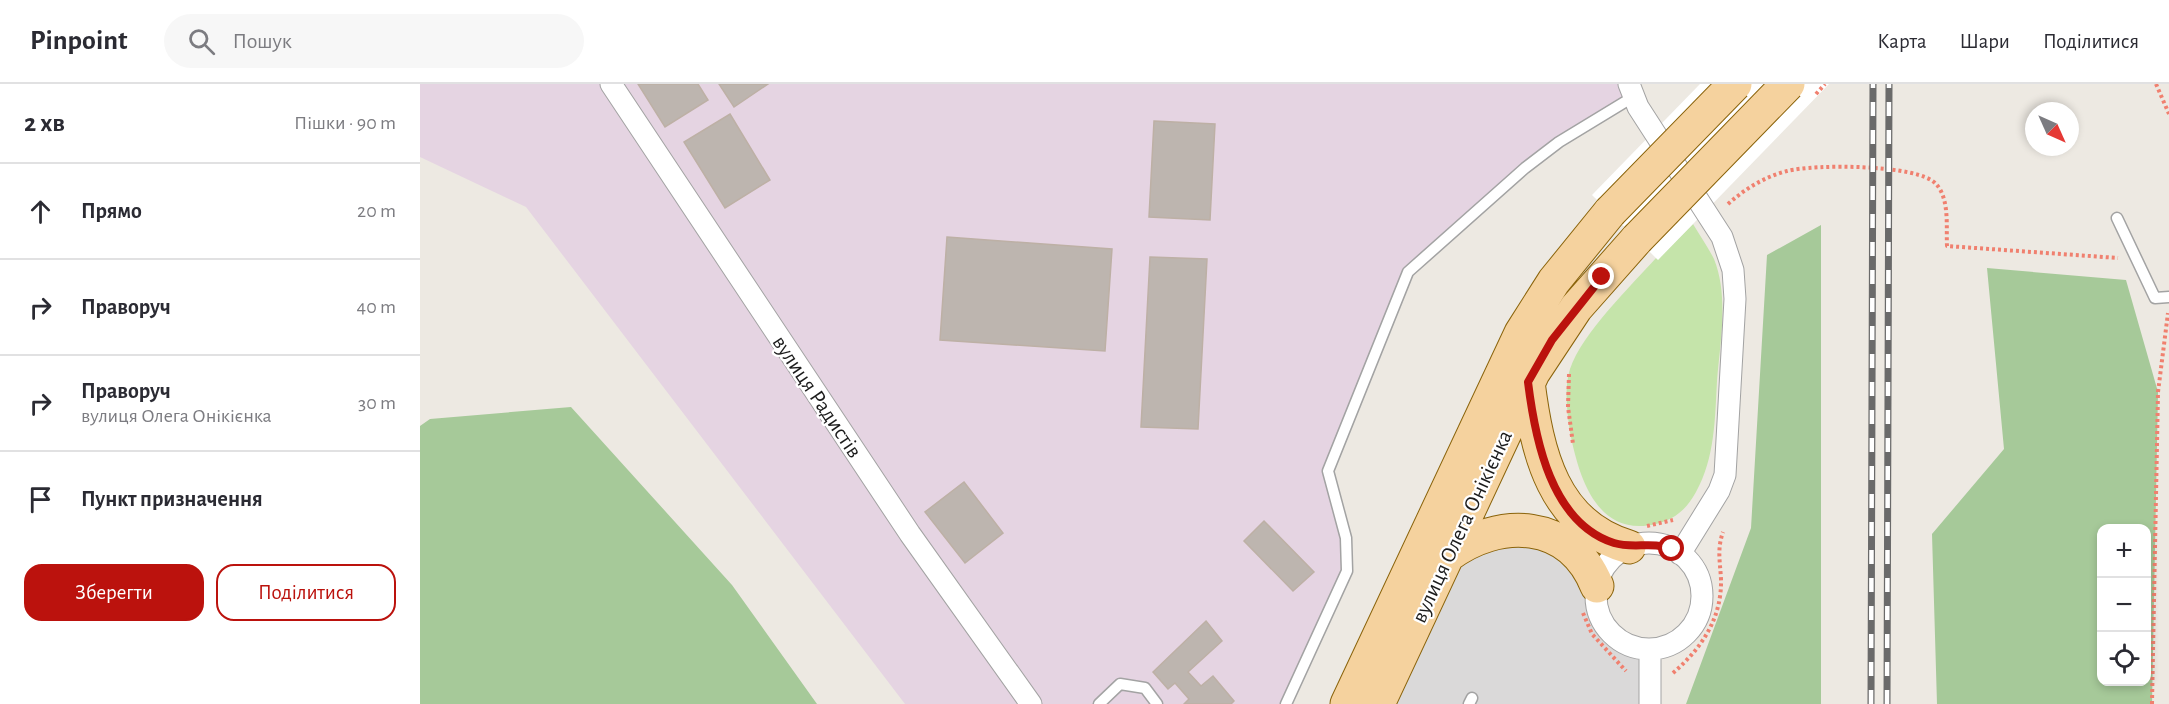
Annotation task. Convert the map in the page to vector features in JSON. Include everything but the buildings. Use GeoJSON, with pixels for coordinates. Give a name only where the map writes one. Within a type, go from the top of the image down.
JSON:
{"type":"FeatureCollection","features":[{"type":"Feature","properties":{"kind":"main road","name":"вулиця Олега Онікієнка"},"geometry":{"type":"LineString","coordinates":[[1347,704],[1521,333],[1554,281],[1610,213],[1735,84]]}},
{"type":"Feature","properties":{"kind":"main road","name":"вулиця Олега Онікієнка"},"geometry":{"type":"LineString","coordinates":[[1378,704],[1528,382],[1552,340],[1576,308],[1637,239],[1788,84]]}},
{"type":"Feature","properties":{"kind":"main road"},"geometry":{"type":"LineString","coordinates":[[1528,382],[1541,451],[1558,491],[1585,527],[1599,537],[1634,537]]}},
{"type":"Feature","properties":{"kind":"main road"},"geometry":{"type":"LineString","coordinates":[[1447,556],[1467,543],[1497,533],[1539,532],[1563,542],[1574,551],[1591,572],[1597,586]]}},
{"type":"Feature","properties":{"kind":"street","name":"вулиця Радистів"},"geometry":{"type":"LineString","coordinates":[[611,84],[910,534],[1031,704]]}},
{"type":"Feature","properties":{"kind":"street"},"geometry":{"type":"LineString","coordinates":[[1631,90],[1716,226],[1727,247],[1733,270],[1734,310],[1725,475],[1719,491],[1680,554]]}},
{"type":"Feature","properties":{"kind":"street"},"geometry":{"type":"LineString","coordinates":[[1634,537],[1680,554],[1692,566],[1700,582],[1700,609],[1693,625],[1681,638],[1666,646],[1650,649],[1625,643],[1605,627],[1598,612],[1597,586],[1608,563],[1634,537]]}},
{"type":"Feature","properties":{"kind":"street"},"geometry":{"type":"LineString","coordinates":[[1650,649],[1650,704]]}},
{"type":"Feature","properties":{"kind":"lane"},"geometry":{"type":"LineString","coordinates":[[1286,704],[1347,571],[1346,538],[1328,471],[1408,272],[1525,168],[1631,90]]}},
{"type":"Feature","properties":{"kind":"lane"},"geometry":{"type":"LineString","coordinates":[[2117,218],[2155,298],[2169,297]]}},
{"type":"Feature","properties":{"kind":"lane"},"geometry":{"type":"LineString","coordinates":[[1099,704],[1120,684],[1144,687],[1157,704]]}},
{"type":"Feature","properties":{"kind":"path"},"geometry":{"type":"LineString","coordinates":[[2156,84],[2169,114]]}},
{"type":"Feature","properties":{"kind":"path"},"geometry":{"type":"LineString","coordinates":[[1726,206],[1743,190],[1791,170],[1836,166],[1911,171],[1929,178],[1941,192],[1947,246],[2136,259]]}},
{"type":"Feature","properties":{"kind":"path"},"geometry":{"type":"LineString","coordinates":[[2152,704],[2157,392],[2169,304]]}},
{"type":"Feature","properties":{"kind":"path"},"geometry":{"type":"LineString","coordinates":[[1568,407],[1575,453]]}},
{"type":"Feature","properties":{"kind":"path"},"geometry":{"type":"LineString","coordinates":[[1634,537],[1673,520]]}},
{"type":"Feature","properties":{"kind":"shaded area"},"geometry":{"type":"Polygon","coordinates":[[[420,84],[1634,84],[1633,97],[1559,142],[1408,272],[1328,471],[1348,557],[1286,704],[905,704],[526,207],[420,157],[420,84]]]}},
{"type":"Feature","properties":{"kind":"shaded area"},"geometry":{"type":"Polygon","coordinates":[[[1539,532],[1596,595],[1598,612],[1606,627],[1625,643],[1641,649],[1650,704],[1378,704],[1447,556],[1539,532]]]}},
{"type":"Feature","properties":{"kind":"green space"},"geometry":{"type":"Polygon","coordinates":[[[1693,224],[1714,259],[1721,288],[1721,335],[1710,452],[1702,479],[1684,509],[1663,522],[1636,526],[1619,522],[1605,513],[1594,500],[1586,485],[1570,432],[1567,400],[1568,376],[1585,340],[1608,310],[1656,258],[1658,259],[1693,224]]]}},
{"type":"Feature","properties":{"kind":"green space"},"geometry":{"type":"Polygon","coordinates":[[[1821,225],[1821,704],[1686,704],[1751,528],[1767,255],[1821,225]]]}},
{"type":"Feature","properties":{"kind":"green space"},"geometry":{"type":"Polygon","coordinates":[[[1987,268],[2126,280],[2158,392],[2152,704],[1937,704],[1932,534],[2004,449],[1987,268]]]}},
{"type":"Feature","properties":{"kind":"green space"},"geometry":{"type":"Polygon","coordinates":[[[571,407],[732,585],[817,704],[420,704],[420,426],[430,419],[571,407]]]}},
{"type":"Feature","properties":{"kind":"pier"},"geometry":{"type":"Polygon","coordinates":[[[1700,84],[1829,84],[1658,260],[1592,195],[1700,84]]]}},
{"type":"Feature","properties":{"kind":"railway"},"geometry":{"type":"LineString","coordinates":[[1871,704],[1873,84]]}},
{"type":"Feature","properties":{"kind":"railway"},"geometry":{"type":"LineString","coordinates":[[1887,704],[1889,84]]}},
{"type":"Feature","properties":{"kind":"route"},"geometry":{"type":"LineString","coordinates":[[1602,277],[1552,340],[1528,382],[1541,451],[1558,491],[1585,527],[1599,537],[1629,548],[1655,544],[1672,549]]}}]}
